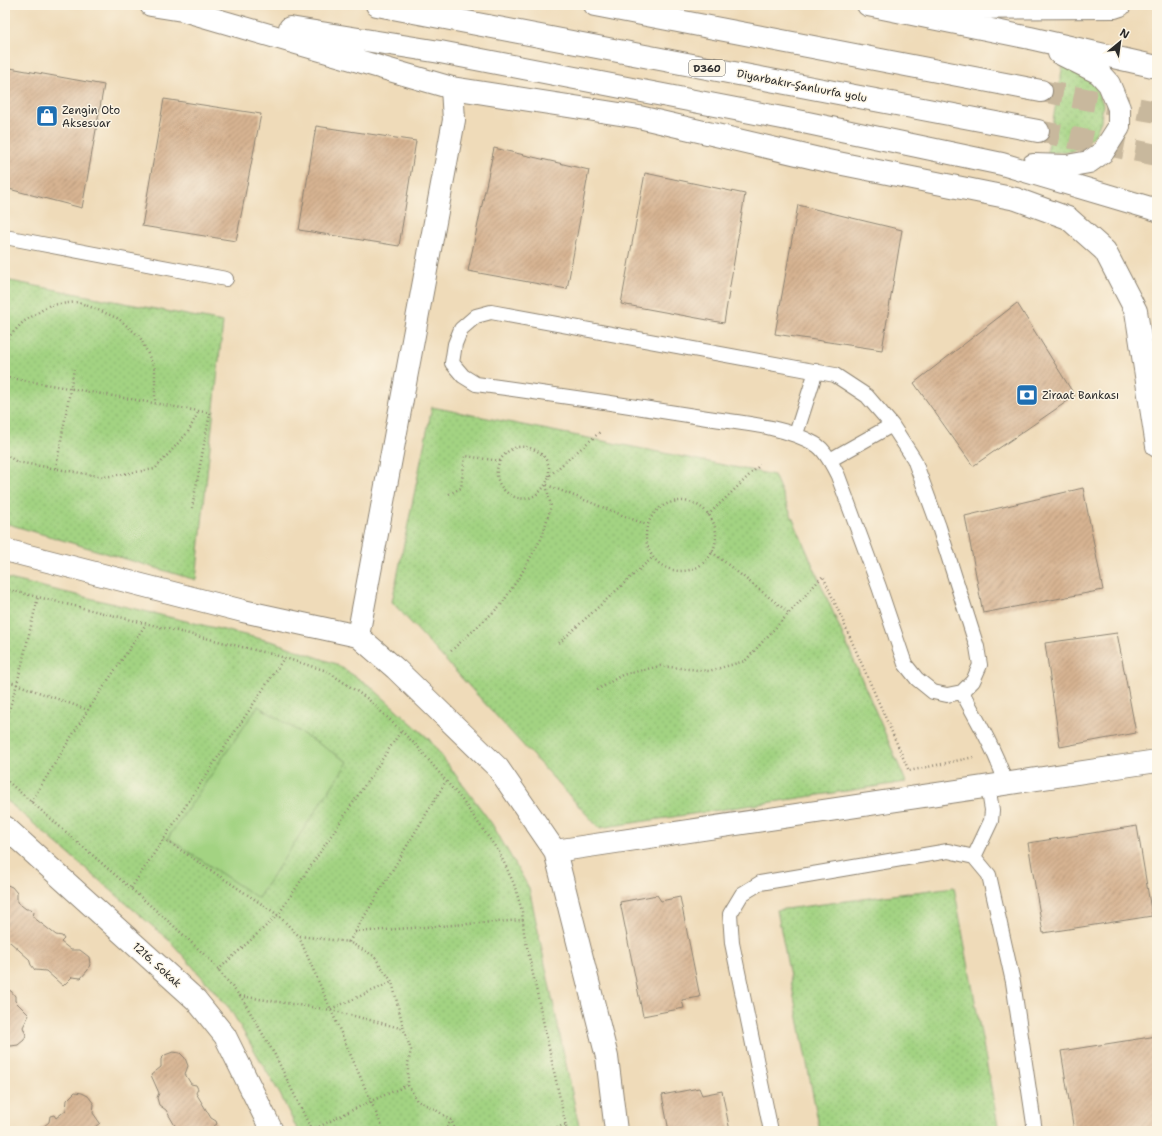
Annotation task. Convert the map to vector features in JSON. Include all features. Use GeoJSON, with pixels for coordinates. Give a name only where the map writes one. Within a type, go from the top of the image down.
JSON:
{"type":"FeatureCollection","features":[{"type":"Feature","properties":{"kind":"main road"},"geometry":{"type":"LineString","coordinates":[[151,5],[346,38],[448,53],[803,122],[1002,164],[1157,210]]}},
{"type":"Feature","properties":{"kind":"main road","name":"Diyarbakır-Şanlıurfa yolu"},"geometry":{"type":"LineString","coordinates":[[377,5],[1038,131]]}},
{"type":"Feature","properties":{"kind":"main road"},"geometry":{"type":"LineString","coordinates":[[595,5],[1041,91]]}},
{"type":"Feature","properties":{"kind":"main road"},"geometry":{"type":"LineString","coordinates":[[877,7],[1114,7],[1120,5]]}},
{"type":"Feature","properties":{"kind":"main road"},"geometry":{"type":"LineString","coordinates":[[877,7],[1030,38],[1157,67]]}},
{"type":"Feature","properties":{"kind":"main road"},"geometry":{"type":"LineString","coordinates":[[186,11],[452,88],[639,117],[823,160],[1016,199],[1068,218],[1105,251],[1136,311],[1157,446]]}},
{"type":"Feature","properties":{"kind":"main road"},"geometry":{"type":"LineString","coordinates":[[1002,164],[1067,166],[1089,162],[1103,152],[1119,126],[1119,108],[1109,84],[1099,73],[1030,38]]}},
{"type":"Feature","properties":{"kind":"main road"},"geometry":{"type":"LineString","coordinates":[[358,636],[454,120],[452,88]]}},
{"type":"Feature","properties":{"kind":"main road"},"geometry":{"type":"LineString","coordinates":[[5,550],[243,611],[358,636],[396,669],[498,768],[555,850],[606,1057],[616,1131]]}},
{"type":"Feature","properties":{"kind":"main road"},"geometry":{"type":"LineString","coordinates":[[555,850],[1157,761]]}},
{"type":"Feature","properties":{"kind":"main road","name":"1216. Sokak"},"geometry":{"type":"LineString","coordinates":[[5,827],[196,1000],[225,1036],[272,1131]]}},
{"type":"Feature","properties":{"kind":"lane"},"geometry":{"type":"LineString","coordinates":[[5,237],[226,279]]}},
{"type":"Feature","properties":{"kind":"lane"},"geometry":{"type":"LineString","coordinates":[[491,312],[816,371],[835,375],[866,396],[892,425],[914,459],[939,527],[977,647],[980,665],[973,681],[962,692],[948,695],[933,692],[917,679],[905,664],[879,587],[838,476],[830,460],[818,445],[796,434],[766,427],[476,384],[463,376],[452,363],[455,344],[461,329],[476,316],[491,312]]}},
{"type":"Feature","properties":{"kind":"lane"},"geometry":{"type":"LineString","coordinates":[[796,434],[816,371]]}},
{"type":"Feature","properties":{"kind":"lane"},"geometry":{"type":"LineString","coordinates":[[830,460],[892,425]]}},
{"type":"Feature","properties":{"kind":"lane"},"geometry":{"type":"LineString","coordinates":[[962,692],[995,753],[1000,766],[991,821],[974,857]]}},
{"type":"Feature","properties":{"kind":"lane"},"geometry":{"type":"LineString","coordinates":[[771,1131],[732,943],[730,914],[742,894],[760,883],[948,851],[974,857],[989,875],[1013,982],[1035,1131]]}},
{"type":"Feature","properties":{"kind":"path"},"geometry":{"type":"LineString","coordinates":[[5,341],[24,322],[50,305],[78,302],[103,312],[119,319],[140,337],[154,369],[155,403]]}},
{"type":"Feature","properties":{"kind":"path"},"geometry":{"type":"LineString","coordinates":[[56,468],[74,369]]}},
{"type":"Feature","properties":{"kind":"path"},"geometry":{"type":"LineString","coordinates":[[5,377],[210,413],[192,508]]}},
{"type":"Feature","properties":{"kind":"path"},"geometry":{"type":"LineString","coordinates":[[5,454],[17,462],[104,477],[155,469],[188,432],[198,411]]}},
{"type":"Feature","properties":{"kind":"path"},"geometry":{"type":"LineString","coordinates":[[549,476],[600,432]]}},
{"type":"Feature","properties":{"kind":"path"},"geometry":{"type":"LineString","coordinates":[[515,448],[532,448],[546,459],[549,468],[549,476],[546,485],[541,492],[534,497],[525,499],[516,498],[508,494],[502,488],[497,473],[498,465],[501,460],[508,452],[515,448]]}},
{"type":"Feature","properties":{"kind":"path"},"geometry":{"type":"LineString","coordinates":[[449,494],[461,488],[465,456],[501,460]]}},
{"type":"Feature","properties":{"kind":"path"},"geometry":{"type":"LineString","coordinates":[[708,515],[760,465]]}},
{"type":"Feature","properties":{"kind":"path"},"geometry":{"type":"LineString","coordinates":[[546,485],[647,525]]}},
{"type":"Feature","properties":{"kind":"path"},"geometry":{"type":"LineString","coordinates":[[451,651],[501,605],[524,570],[542,537],[550,506],[546,485]]}},
{"type":"Feature","properties":{"kind":"path"},"geometry":{"type":"LineString","coordinates":[[682,501],[694,504],[703,510],[711,519],[715,530],[715,541],[712,552],[705,562],[695,568],[684,571],[672,570],[662,565],[653,557],[647,548],[647,525],[653,515],[661,507],[682,501]]}},
{"type":"Feature","properties":{"kind":"path"},"geometry":{"type":"LineString","coordinates":[[712,552],[789,613]]}},
{"type":"Feature","properties":{"kind":"path"},"geometry":{"type":"LineString","coordinates":[[559,643],[653,557]]}},
{"type":"Feature","properties":{"kind":"path"},"geometry":{"type":"LineString","coordinates":[[597,690],[622,675],[660,666],[709,671],[745,661],[823,576],[909,771],[995,753]]}},
{"type":"Feature","properties":{"kind":"path"},"geometry":{"type":"LineString","coordinates":[[5,589],[284,658],[327,671],[368,699],[417,746],[462,800],[499,852],[514,884],[522,911],[524,933],[567,1131]]}},
{"type":"Feature","properties":{"kind":"path"},"geometry":{"type":"LineString","coordinates":[[5,723],[38,597]]}},
{"type":"Feature","properties":{"kind":"path"},"geometry":{"type":"LineString","coordinates":[[31,802],[88,710],[146,624]]}},
{"type":"Feature","properties":{"kind":"path"},"geometry":{"type":"LineString","coordinates":[[131,888],[284,658]]}},
{"type":"Feature","properties":{"kind":"path"},"geometry":{"type":"LineString","coordinates":[[5,680],[88,710]]}},
{"type":"Feature","properties":{"kind":"path"},"geometry":{"type":"LineString","coordinates":[[218,970],[278,915],[401,731]]}},
{"type":"Feature","properties":{"kind":"path"},"geometry":{"type":"LineString","coordinates":[[5,779],[131,888],[211,961],[243,1000],[275,1055],[312,1130],[371,1101],[408,1085]]}},
{"type":"Feature","properties":{"kind":"path"},"geometry":{"type":"LineString","coordinates":[[349,942],[446,781]]}},
{"type":"Feature","properties":{"kind":"path"},"geometry":{"type":"LineString","coordinates":[[164,839],[278,915],[299,936],[384,1131]]}},
{"type":"Feature","properties":{"kind":"path"},"geometry":{"type":"LineString","coordinates":[[355,932],[523,920]]}},
{"type":"Feature","properties":{"kind":"path"},"geometry":{"type":"LineString","coordinates":[[299,936],[349,942],[374,956],[392,982],[404,1030],[411,1050],[408,1064],[408,1085],[417,1101],[433,1108],[451,1120],[456,1131]]}},
{"type":"Feature","properties":{"kind":"path"},"geometry":{"type":"LineString","coordinates":[[331,1010],[392,982]]}},
{"type":"Feature","properties":{"kind":"path"},"geometry":{"type":"LineString","coordinates":[[240,996],[331,1010],[404,1030]]}},
{"type":"Feature","properties":{"kind":"path"},"geometry":{"type":"LineString","coordinates":[[445,1131],[451,1120]]}},
{"type":"Feature","properties":{"kind":"path"},"geometry":{"type":"LineString","coordinates":[[545,1131],[566,1125]]}},
{"type":"Feature","properties":{"kind":"green space"},"geometry":{"type":"Polygon","coordinates":[[[1063,65],[1092,80],[1103,104],[1101,121],[1095,135],[1072,151],[1047,153],[1063,65]]]}},
{"type":"Feature","properties":{"kind":"green space"},"geometry":{"type":"Polygon","coordinates":[[[5,280],[223,322],[196,580],[5,523],[5,280]]]}},
{"type":"Feature","properties":{"kind":"green space"},"geometry":{"type":"Polygon","coordinates":[[[432,407],[774,475],[906,782],[599,828],[392,602],[432,407]]]}},
{"type":"Feature","properties":{"kind":"green space"},"geometry":{"type":"Polygon","coordinates":[[[5,578],[274,642],[336,664],[370,686],[429,739],[492,824],[529,888],[580,1131],[298,1131],[280,1094],[230,1009],[171,942],[5,799],[5,578]]]}},
{"type":"Feature","properties":{"kind":"green space"},"geometry":{"type":"Polygon","coordinates":[[[258,706],[348,762],[258,898],[168,838],[258,706]]]}},
{"type":"Feature","properties":{"kind":"green space"},"geometry":{"type":"Polygon","coordinates":[[[954,887],[999,1131],[820,1131],[777,910],[954,887]]]}},
{"type":"Feature","properties":{"kind":"building"},"geometry":{"type":"Polygon","coordinates":[[[10,68],[104,85],[82,208],[5,188],[5,96],[10,68]]]}},
{"type":"Feature","properties":{"kind":"building"},"geometry":{"type":"Polygon","coordinates":[[[164,99],[261,114],[236,241],[142,226],[164,99]]]}},
{"type":"Feature","properties":{"kind":"building"},"geometry":{"type":"Polygon","coordinates":[[[316,126],[416,141],[399,246],[299,230],[316,126]]]}},
{"type":"Feature","properties":{"kind":"building"},"geometry":{"type":"Polygon","coordinates":[[[494,148],[589,170],[567,289],[468,271],[494,148]]]}},
{"type":"Feature","properties":{"kind":"building"},"geometry":{"type":"Polygon","coordinates":[[[645,173],[745,194],[724,323],[621,304],[645,173]]]}},
{"type":"Feature","properties":{"kind":"building"},"geometry":{"type":"Polygon","coordinates":[[[798,205],[902,230],[882,350],[775,334],[798,205]]]}},
{"type":"Feature","properties":{"kind":"building"},"geometry":{"type":"Polygon","coordinates":[[[1017,303],[1075,396],[973,466],[914,383],[1017,303]]]}},
{"type":"Feature","properties":{"kind":"building"},"geometry":{"type":"Polygon","coordinates":[[[1083,488],[1103,590],[983,613],[965,516],[1083,488]]]}},
{"type":"Feature","properties":{"kind":"building"},"geometry":{"type":"Polygon","coordinates":[[[1117,633],[1136,733],[1060,747],[1045,643],[1117,633]]]}},
{"type":"Feature","properties":{"kind":"building"},"geometry":{"type":"Polygon","coordinates":[[[1137,826],[1152,916],[1043,933],[1028,843],[1137,826]]]}},
{"type":"Feature","properties":{"kind":"building"},"geometry":{"type":"Polygon","coordinates":[[[5,884],[12,887],[17,893],[17,902],[26,909],[31,909],[34,912],[33,917],[56,935],[62,936],[64,939],[61,942],[71,950],[80,950],[89,957],[90,964],[88,970],[81,978],[72,977],[63,986],[46,971],[35,970],[29,959],[10,942],[5,940],[5,884]]]}},
{"type":"Feature","properties":{"kind":"building"},"geometry":{"type":"Polygon","coordinates":[[[657,895],[661,901],[680,897],[700,997],[682,1000],[684,1008],[643,1016],[620,902],[657,895]]]}},
{"type":"Feature","properties":{"kind":"building"},"geometry":{"type":"Polygon","coordinates":[[[5,989],[11,991],[15,996],[15,1001],[29,1015],[23,1027],[26,1035],[24,1040],[18,1045],[11,1046],[5,1044],[5,989]]]}},
{"type":"Feature","properties":{"kind":"building"},"geometry":{"type":"Polygon","coordinates":[[[1157,1036],[1157,1129],[1142,1131],[1074,1131],[1061,1051],[1157,1036]]]}},
{"type":"Feature","properties":{"kind":"building"},"geometry":{"type":"Polygon","coordinates":[[[173,1052],[180,1053],[185,1058],[188,1066],[185,1074],[191,1084],[196,1085],[198,1089],[196,1093],[211,1118],[216,1121],[217,1124],[214,1126],[217,1131],[178,1131],[166,1110],[159,1105],[157,1098],[159,1093],[151,1075],[161,1067],[161,1059],[165,1055],[173,1052]]]}},
{"type":"Feature","properties":{"kind":"building"},"geometry":{"type":"Polygon","coordinates":[[[699,1088],[702,1095],[722,1091],[730,1131],[669,1131],[662,1095],[699,1088]]]}},
{"type":"Feature","properties":{"kind":"building"},"geometry":{"type":"Polygon","coordinates":[[[75,1092],[88,1096],[94,1104],[93,1113],[100,1123],[90,1131],[38,1131],[49,1122],[50,1116],[54,1115],[56,1118],[66,1110],[67,1100],[75,1092]]]}},
{"type":"Feature","properties":{"kind":"tunnel"},"geometry":{"type":"LineString","coordinates":[[1041,91],[1157,112]]}},
{"type":"Feature","properties":{"kind":"tunnel"},"geometry":{"type":"LineString","coordinates":[[1038,131],[1157,155]]}},
{"type":"Feature","properties":{"kind":"place","name":"Zengin Oto Aksesuar"},"geometry":{"type":"Point","coordinates":[47,116]}},
{"type":"Feature","properties":{"kind":"place","name":"Ziraat Bankası"},"geometry":{"type":"Point","coordinates":[1027,395]}}]}
